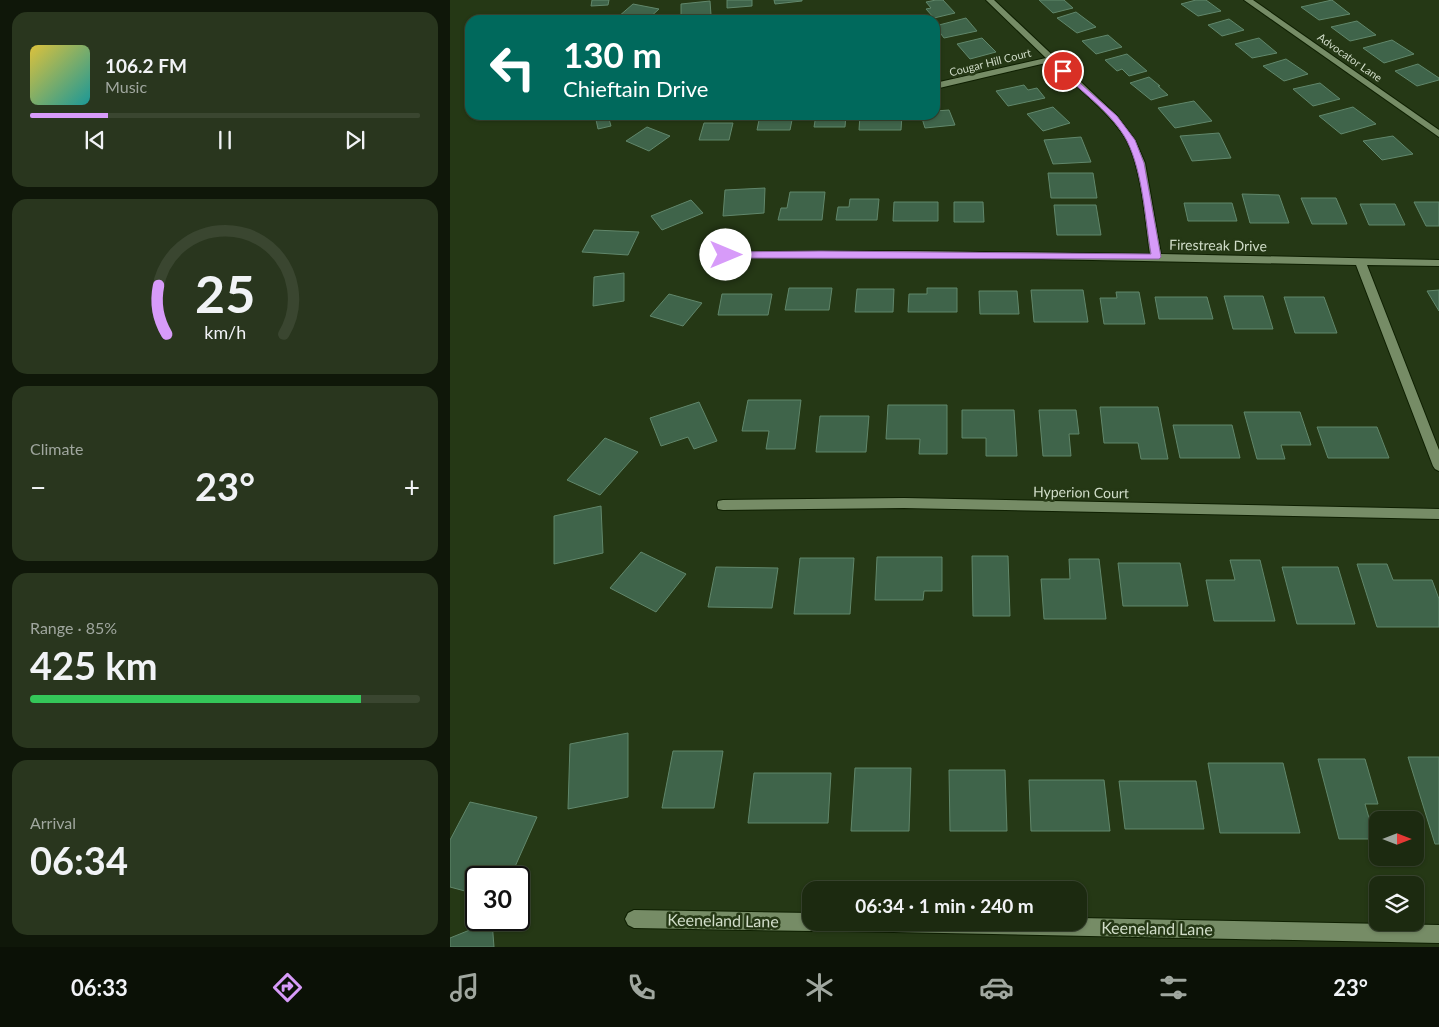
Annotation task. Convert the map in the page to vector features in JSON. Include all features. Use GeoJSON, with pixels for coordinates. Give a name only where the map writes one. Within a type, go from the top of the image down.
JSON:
{"type":"FeatureCollection","features":[{"type":"Feature","properties":{"kind":"street"},"geometry":{"type":"LineString","coordinates":[[990,0],[1114,118],[1131,140],[1140,163],[1156,257]]}},
{"type":"Feature","properties":{"kind":"street","name":"Advocator Lane"},"geometry":{"type":"LineString","coordinates":[[1248,0],[1439,134]]}},
{"type":"Feature","properties":{"kind":"street","name":"Cougar Hill Court"},"geometry":{"type":"LineString","coordinates":[[940,85],[1051,59]]}},
{"type":"Feature","properties":{"kind":"street","name":"Firestreak Drive"},"geometry":{"type":"LineString","coordinates":[[726,255],[1156,257],[1439,263]]}},
{"type":"Feature","properties":{"kind":"street"},"geometry":{"type":"LineString","coordinates":[[1360,261],[1439,466]]}},
{"type":"Feature","properties":{"kind":"street","name":"Hyperion Court"},"geometry":{"type":"LineString","coordinates":[[723,505],[904,503],[1439,514]]}},
{"type":"Feature","properties":{"kind":"street","name":"Keeneland Lane"},"geometry":{"type":"LineString","coordinates":[[634,919],[802,922]]}},
{"type":"Feature","properties":{"kind":"street","name":"Keeneland Lane"},"geometry":{"type":"LineString","coordinates":[[1087,927],[1439,934]]}},
{"type":"Feature","properties":{"kind":"building"},"geometry":{"type":"Polygon","coordinates":[[[592,0],[609,0],[608,5],[591,6],[592,0]]]}},
{"type":"Feature","properties":{"kind":"building"},"geometry":{"type":"Polygon","coordinates":[[[727,0],[752,0],[752,6],[727,8],[727,0]]]}},
{"type":"Feature","properties":{"kind":"building"},"geometry":{"type":"Polygon","coordinates":[[[774,0],[802,0],[802,1],[775,4],[774,0]]]}},
{"type":"Feature","properties":{"kind":"building"},"geometry":{"type":"Polygon","coordinates":[[[943,0],[955,13],[940,17],[940,15],[931,15],[926,9],[931,8],[926,2],[943,0]]]}},
{"type":"Feature","properties":{"kind":"building"},"geometry":{"type":"Polygon","coordinates":[[[1039,0],[1064,0],[1073,8],[1053,13],[1039,0]]]}},
{"type":"Feature","properties":{"kind":"building"},"geometry":{"type":"Polygon","coordinates":[[[1196,0],[1206,0],[1221,11],[1198,16],[1181,4],[1196,0]]]}},
{"type":"Feature","properties":{"kind":"building"},"geometry":{"type":"Polygon","coordinates":[[[1332,0],[1350,14],[1319,20],[1301,7],[1332,0]]]}},
{"type":"Feature","properties":{"kind":"building"},"geometry":{"type":"Polygon","coordinates":[[[710,1],[711,15],[681,15],[681,4],[710,1]]]}},
{"type":"Feature","properties":{"kind":"building"},"geometry":{"type":"Polygon","coordinates":[[[633,4],[659,9],[652,15],[620,15],[633,4]]]}},
{"type":"Feature","properties":{"kind":"building"},"geometry":{"type":"Polygon","coordinates":[[[1076,12],[1096,27],[1077,33],[1057,18],[1076,12]]]}},
{"type":"Feature","properties":{"kind":"building"},"geometry":{"type":"Polygon","coordinates":[[[966,18],[977,31],[944,38],[940,33],[940,25],[966,18]]]}},
{"type":"Feature","properties":{"kind":"building"},"geometry":{"type":"Polygon","coordinates":[[[1229,19],[1244,30],[1222,36],[1208,25],[1229,19]]]}},
{"type":"Feature","properties":{"kind":"building"},"geometry":{"type":"Polygon","coordinates":[[[1357,21],[1376,35],[1350,41],[1331,27],[1357,21]]]}},
{"type":"Feature","properties":{"kind":"building"},"geometry":{"type":"Polygon","coordinates":[[[1108,35],[1122,47],[1096,54],[1082,41],[1108,35]]]}},
{"type":"Feature","properties":{"kind":"building"},"geometry":{"type":"Polygon","coordinates":[[[982,38],[996,52],[970,59],[957,44],[982,38]]]}},
{"type":"Feature","properties":{"kind":"building"},"geometry":{"type":"Polygon","coordinates":[[[1259,38],[1277,53],[1252,58],[1235,44],[1259,38]]]}},
{"type":"Feature","properties":{"kind":"building"},"geometry":{"type":"Polygon","coordinates":[[[1392,40],[1414,54],[1384,63],[1363,48],[1392,40]]]}},
{"type":"Feature","properties":{"kind":"building"},"geometry":{"type":"Polygon","coordinates":[[[1127,54],[1147,71],[1129,76],[1122,69],[1117,71],[1105,60],[1127,54]]]}},
{"type":"Feature","properties":{"kind":"building"},"geometry":{"type":"Polygon","coordinates":[[[1286,59],[1308,74],[1284,81],[1263,66],[1286,59]]]}},
{"type":"Feature","properties":{"kind":"building"},"geometry":{"type":"Polygon","coordinates":[[[1418,64],[1439,78],[1439,80],[1417,86],[1395,71],[1418,64]]]}},
{"type":"Feature","properties":{"kind":"building"},"geometry":{"type":"Polygon","coordinates":[[[1149,77],[1168,95],[1151,100],[1130,83],[1149,77]]]}},
{"type":"Feature","properties":{"kind":"building"},"geometry":{"type":"Polygon","coordinates":[[[1320,83],[1340,99],[1313,106],[1293,89],[1320,83]]]}},
{"type":"Feature","properties":{"kind":"building"},"geometry":{"type":"Polygon","coordinates":[[[1024,85],[1028,90],[1037,88],[1045,98],[1008,106],[996,91],[1024,85]]]}},
{"type":"Feature","properties":{"kind":"building"},"geometry":{"type":"Polygon","coordinates":[[[1194,101],[1212,121],[1175,128],[1158,108],[1194,101]]]}},
{"type":"Feature","properties":{"kind":"building"},"geometry":{"type":"Polygon","coordinates":[[[1053,107],[1070,123],[1043,131],[1027,114],[1053,107]]]}},
{"type":"Feature","properties":{"kind":"building"},"geometry":{"type":"Polygon","coordinates":[[[1353,107],[1376,124],[1341,134],[1319,116],[1353,107]]]}},
{"type":"Feature","properties":{"kind":"building"},"geometry":{"type":"Polygon","coordinates":[[[949,110],[955,125],[925,128],[923,120],[940,120],[940,111],[949,110]]]}},
{"type":"Feature","properties":{"kind":"building"},"geometry":{"type":"Polygon","coordinates":[[[596,120],[609,120],[611,126],[598,129],[596,120]]]}},
{"type":"Feature","properties":{"kind":"building"},"geometry":{"type":"Polygon","coordinates":[[[759,120],[792,120],[790,130],[757,130],[759,120]]]}},
{"type":"Feature","properties":{"kind":"building"},"geometry":{"type":"Polygon","coordinates":[[[815,120],[846,120],[845,127],[814,127],[815,120]]]}},
{"type":"Feature","properties":{"kind":"building"},"geometry":{"type":"Polygon","coordinates":[[[860,120],[902,120],[901,130],[859,130],[860,120]]]}},
{"type":"Feature","properties":{"kind":"building"},"geometry":{"type":"Polygon","coordinates":[[[704,123],[733,123],[729,140],[699,140],[704,123]]]}},
{"type":"Feature","properties":{"kind":"building"},"geometry":{"type":"Polygon","coordinates":[[[647,127],[670,136],[649,151],[626,141],[647,127]]]}},
{"type":"Feature","properties":{"kind":"building"},"geometry":{"type":"Polygon","coordinates":[[[1219,133],[1231,158],[1192,161],[1180,136],[1219,133]]]}},
{"type":"Feature","properties":{"kind":"building"},"geometry":{"type":"Polygon","coordinates":[[[1393,136],[1413,154],[1382,160],[1363,141],[1393,136]]]}},
{"type":"Feature","properties":{"kind":"building"},"geometry":{"type":"Polygon","coordinates":[[[1081,137],[1091,162],[1053,164],[1044,140],[1081,137]]]}},
{"type":"Feature","properties":{"kind":"building"},"geometry":{"type":"Polygon","coordinates":[[[1048,173],[1093,173],[1097,198],[1051,198],[1048,173]]]}},
{"type":"Feature","properties":{"kind":"building"},"geometry":{"type":"Polygon","coordinates":[[[765,188],[764,213],[723,216],[725,190],[765,188]]]}},
{"type":"Feature","properties":{"kind":"building"},"geometry":{"type":"Polygon","coordinates":[[[790,192],[825,192],[822,220],[778,220],[781,208],[787,208],[790,192]]]}},
{"type":"Feature","properties":{"kind":"building"},"geometry":{"type":"Polygon","coordinates":[[[1242,194],[1279,195],[1289,223],[1250,223],[1242,194]]]}},
{"type":"Feature","properties":{"kind":"building"},"geometry":{"type":"Polygon","coordinates":[[[1301,198],[1336,198],[1347,224],[1312,224],[1301,198]]]}},
{"type":"Feature","properties":{"kind":"building"},"geometry":{"type":"Polygon","coordinates":[[[850,199],[879,199],[877,220],[836,220],[838,207],[849,207],[850,199]]]}},
{"type":"Feature","properties":{"kind":"building"},"geometry":{"type":"Polygon","coordinates":[[[691,200],[703,213],[662,230],[651,216],[691,200]]]}},
{"type":"Feature","properties":{"kind":"building"},"geometry":{"type":"Polygon","coordinates":[[[894,202],[938,202],[938,221],[893,221],[894,202]]]}},
{"type":"Feature","properties":{"kind":"building"},"geometry":{"type":"Polygon","coordinates":[[[954,202],[983,202],[984,222],[954,222],[954,202]]]}},
{"type":"Feature","properties":{"kind":"building"},"geometry":{"type":"Polygon","coordinates":[[[1414,202],[1439,202],[1439,226],[1426,226],[1414,202]]]}},
{"type":"Feature","properties":{"kind":"building"},"geometry":{"type":"Polygon","coordinates":[[[1184,203],[1232,203],[1237,221],[1188,221],[1184,203]]]}},
{"type":"Feature","properties":{"kind":"building"},"geometry":{"type":"Polygon","coordinates":[[[1360,204],[1395,204],[1405,225],[1369,225],[1360,204]]]}},
{"type":"Feature","properties":{"kind":"building"},"geometry":{"type":"Polygon","coordinates":[[[1054,205],[1096,205],[1101,235],[1057,235],[1054,205]]]}},
{"type":"Feature","properties":{"kind":"building"},"geometry":{"type":"Polygon","coordinates":[[[594,230],[639,232],[628,255],[582,252],[594,230]]]}},
{"type":"Feature","properties":{"kind":"building"},"geometry":{"type":"Polygon","coordinates":[[[624,273],[624,301],[593,306],[594,277],[624,273]]]}},
{"type":"Feature","properties":{"kind":"building"},"geometry":{"type":"Polygon","coordinates":[[[789,288],[832,288],[829,310],[785,310],[789,288]]]}},
{"type":"Feature","properties":{"kind":"building"},"geometry":{"type":"Polygon","coordinates":[[[927,288],[957,288],[957,312],[908,312],[909,294],[927,294],[927,288]]]}},
{"type":"Feature","properties":{"kind":"building"},"geometry":{"type":"Polygon","coordinates":[[[857,289],[894,289],[893,312],[855,312],[857,289]]]}},
{"type":"Feature","properties":{"kind":"building"},"geometry":{"type":"Polygon","coordinates":[[[1031,290],[1083,290],[1088,322],[1034,322],[1031,290]]]}},
{"type":"Feature","properties":{"kind":"building"},"geometry":{"type":"Polygon","coordinates":[[[1439,290],[1439,311],[1427,291],[1439,290]]]}},
{"type":"Feature","properties":{"kind":"building"},"geometry":{"type":"Polygon","coordinates":[[[979,291],[1017,291],[1019,314],[980,314],[979,291]]]}},
{"type":"Feature","properties":{"kind":"building"},"geometry":{"type":"Polygon","coordinates":[[[1116,292],[1139,292],[1145,324],[1104,324],[1100,298],[1117,298],[1116,292]]]}},
{"type":"Feature","properties":{"kind":"building"},"geometry":{"type":"Polygon","coordinates":[[[669,294],[702,303],[683,326],[650,316],[669,294]]]}},
{"type":"Feature","properties":{"kind":"building"},"geometry":{"type":"Polygon","coordinates":[[[722,294],[772,294],[768,315],[718,315],[722,294]]]}},
{"type":"Feature","properties":{"kind":"building"},"geometry":{"type":"Polygon","coordinates":[[[1224,296],[1263,296],[1273,329],[1233,329],[1224,296]]]}},
{"type":"Feature","properties":{"kind":"building"},"geometry":{"type":"Polygon","coordinates":[[[1155,297],[1207,297],[1213,319],[1159,319],[1155,297]]]}},
{"type":"Feature","properties":{"kind":"building"},"geometry":{"type":"Polygon","coordinates":[[[1284,297],[1324,297],[1337,333],[1295,333],[1284,297]]]}},
{"type":"Feature","properties":{"kind":"building"},"geometry":{"type":"Polygon","coordinates":[[[748,400],[801,400],[795,449],[766,449],[769,431],[742,431],[748,400]]]}},
{"type":"Feature","properties":{"kind":"building"},"geometry":{"type":"Polygon","coordinates":[[[699,402],[717,441],[694,449],[688,437],[661,446],[650,418],[699,402]]]}},
{"type":"Feature","properties":{"kind":"building"},"geometry":{"type":"Polygon","coordinates":[[[888,405],[947,405],[947,454],[919,454],[920,439],[886,439],[888,405]]]}},
{"type":"Feature","properties":{"kind":"building"},"geometry":{"type":"Polygon","coordinates":[[[1100,407],[1158,407],[1168,459],[1141,459],[1138,443],[1104,443],[1100,407]]]}},
{"type":"Feature","properties":{"kind":"building"},"geometry":{"type":"Polygon","coordinates":[[[962,410],[1014,410],[1017,456],[986,456],[986,438],[962,438],[962,410]]]}},
{"type":"Feature","properties":{"kind":"building"},"geometry":{"type":"Polygon","coordinates":[[[1039,410],[1076,410],[1079,434],[1069,434],[1071,456],[1043,456],[1039,410]]]}},
{"type":"Feature","properties":{"kind":"building"},"geometry":{"type":"Polygon","coordinates":[[[1244,412],[1300,412],[1311,445],[1281,445],[1285,459],[1257,459],[1244,412]]]}},
{"type":"Feature","properties":{"kind":"building"},"geometry":{"type":"Polygon","coordinates":[[[820,416],[869,416],[866,452],[816,452],[820,416]]]}},
{"type":"Feature","properties":{"kind":"building"},"geometry":{"type":"Polygon","coordinates":[[[1173,425],[1232,425],[1240,458],[1180,458],[1173,425]]]}},
{"type":"Feature","properties":{"kind":"building"},"geometry":{"type":"Polygon","coordinates":[[[1317,427],[1377,427],[1389,458],[1328,458],[1317,427]]]}},
{"type":"Feature","properties":{"kind":"building"},"geometry":{"type":"Polygon","coordinates":[[[605,438],[638,452],[600,495],[567,480],[605,438]]]}},
{"type":"Feature","properties":{"kind":"building"},"geometry":{"type":"Polygon","coordinates":[[[601,506],[603,553],[554,564],[554,516],[601,506]]]}},
{"type":"Feature","properties":{"kind":"building"},"geometry":{"type":"Polygon","coordinates":[[[641,552],[686,574],[656,612],[610,588],[641,552]]]}},
{"type":"Feature","properties":{"kind":"building"},"geometry":{"type":"Polygon","coordinates":[[[972,556],[1008,556],[1010,616],[973,616],[972,556]]]}},
{"type":"Feature","properties":{"kind":"building"},"geometry":{"type":"Polygon","coordinates":[[[877,557],[942,557],[942,591],[924,591],[923,600],[875,600],[877,557]]]}},
{"type":"Feature","properties":{"kind":"building"},"geometry":{"type":"Polygon","coordinates":[[[800,558],[854,558],[850,614],[794,614],[800,558]]]}},
{"type":"Feature","properties":{"kind":"building"},"geometry":{"type":"Polygon","coordinates":[[[1069,559],[1099,559],[1106,619],[1044,619],[1041,579],[1070,579],[1069,559]]]}},
{"type":"Feature","properties":{"kind":"building"},"geometry":{"type":"Polygon","coordinates":[[[1230,560],[1260,560],[1275,621],[1214,621],[1206,580],[1235,580],[1230,560]]]}},
{"type":"Feature","properties":{"kind":"building"},"geometry":{"type":"Polygon","coordinates":[[[1118,563],[1180,563],[1188,606],[1123,606],[1118,563]]]}},
{"type":"Feature","properties":{"kind":"building"},"geometry":{"type":"Polygon","coordinates":[[[1357,564],[1387,564],[1393,580],[1432,580],[1439,599],[1439,627],[1377,627],[1357,564]]]}},
{"type":"Feature","properties":{"kind":"building"},"geometry":{"type":"Polygon","coordinates":[[[716,567],[778,568],[772,608],[708,607],[716,567]]]}},
{"type":"Feature","properties":{"kind":"building"},"geometry":{"type":"Polygon","coordinates":[[[1282,567],[1338,567],[1355,624],[1297,624],[1282,567]]]}},
{"type":"Feature","properties":{"kind":"building"},"geometry":{"type":"Polygon","coordinates":[[[628,733],[628,797],[568,809],[570,744],[628,733]]]}},
{"type":"Feature","properties":{"kind":"building"},"geometry":{"type":"Polygon","coordinates":[[[673,751],[723,751],[714,808],[662,808],[673,751]]]}},
{"type":"Feature","properties":{"kind":"building"},"geometry":{"type":"Polygon","coordinates":[[[1408,757],[1439,757],[1439,844],[1435,844],[1408,757]]]}},
{"type":"Feature","properties":{"kind":"building"},"geometry":{"type":"Polygon","coordinates":[[[1318,759],[1365,759],[1378,804],[1365,804],[1369,818],[1369,839],[1339,839],[1318,759]]]}},
{"type":"Feature","properties":{"kind":"building"},"geometry":{"type":"Polygon","coordinates":[[[1208,763],[1283,763],[1300,833],[1220,833],[1208,763]]]}},
{"type":"Feature","properties":{"kind":"building"},"geometry":{"type":"Polygon","coordinates":[[[855,768],[911,768],[909,831],[851,831],[855,768]]]}},
{"type":"Feature","properties":{"kind":"building"},"geometry":{"type":"Polygon","coordinates":[[[949,770],[1005,770],[1007,831],[950,831],[949,770]]]}},
{"type":"Feature","properties":{"kind":"building"},"geometry":{"type":"Polygon","coordinates":[[[754,773],[831,773],[828,823],[748,823],[754,773]]]}},
{"type":"Feature","properties":{"kind":"building"},"geometry":{"type":"Polygon","coordinates":[[[1029,780],[1104,780],[1110,831],[1031,831],[1029,780]]]}},
{"type":"Feature","properties":{"kind":"building"},"geometry":{"type":"Polygon","coordinates":[[[1119,781],[1196,781],[1204,829],[1125,829],[1119,781]]]}},
{"type":"Feature","properties":{"kind":"building"},"geometry":{"type":"Polygon","coordinates":[[[470,802],[537,817],[515,866],[465,866],[465,891],[450,887],[450,840],[470,802]]]}},
{"type":"Feature","properties":{"kind":"building"},"geometry":{"type":"Polygon","coordinates":[[[467,931],[493,931],[494,947],[450,947],[450,938],[467,931]]]}},
{"type":"Feature","properties":{"kind":"route"},"geometry":{"type":"LineString","coordinates":[[726,255],[1156,257],[1152,224],[1140,163],[1131,140],[1114,118],[1063,71]]}}]}
